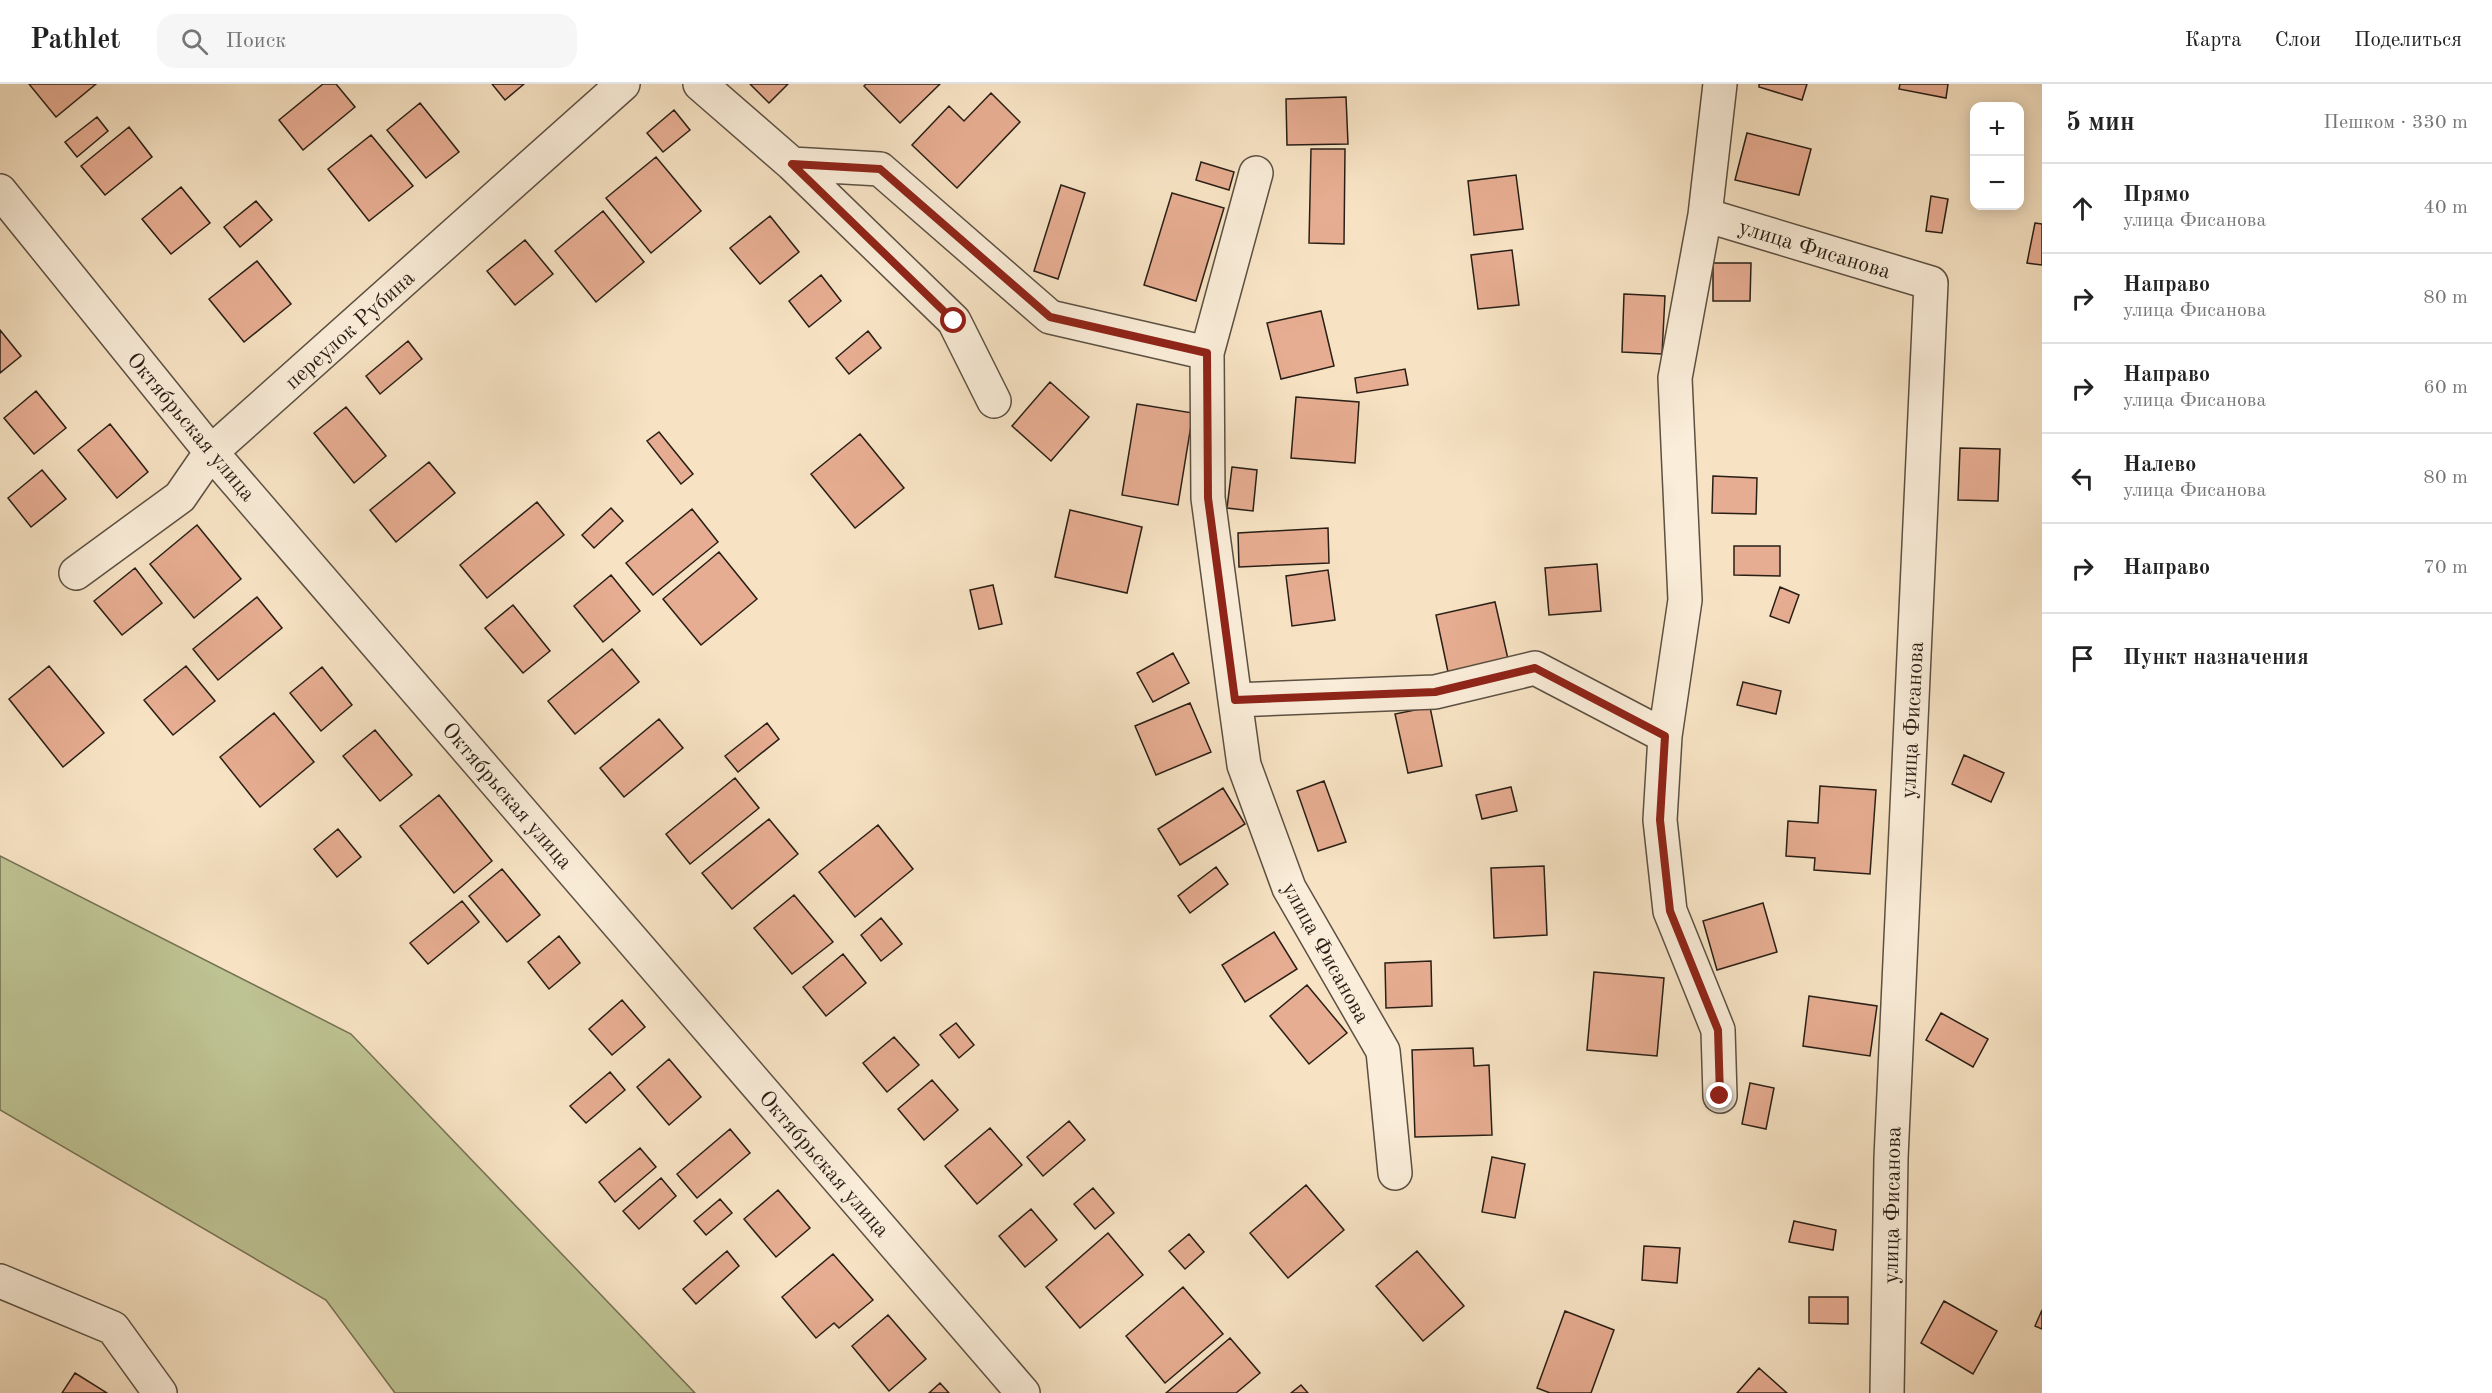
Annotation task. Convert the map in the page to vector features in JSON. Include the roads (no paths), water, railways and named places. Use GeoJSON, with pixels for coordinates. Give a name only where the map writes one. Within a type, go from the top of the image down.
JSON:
{"type":"FeatureCollection","features":[{"type":"Feature","properties":{"kind":"street","name":"переулок Рубина"},"geometry":{"type":"LineString","coordinates":[[76,573],[180,497],[211,452],[623,84]]}},
{"type":"Feature","properties":{"kind":"street"},"geometry":{"type":"LineString","coordinates":[[700,84],[792,164],[954,321],[994,401]]}},
{"type":"Feature","properties":{"kind":"street"},"geometry":{"type":"LineString","coordinates":[[1720,84],[1705,215],[1675,378],[1685,600],[1665,736],[1660,820],[1670,911],[1718,1030],[1720,1096]]}},
{"type":"Feature","properties":{"kind":"street"},"geometry":{"type":"LineString","coordinates":[[792,164],[880,169],[1050,317],[1207,353]]}},
{"type":"Feature","properties":{"kind":"street","name":"улица Фисанова"},"geometry":{"type":"LineString","coordinates":[[1256,173],[1207,353],[1208,498],[1244,765],[1289,888],[1383,1051],[1395,1173]]}},
{"type":"Feature","properties":{"kind":"street","name":"Октябрьская улица"},"geometry":{"type":"LineString","coordinates":[[0,191],[211,452],[1023,1393]]}},
{"type":"Feature","properties":{"kind":"street","name":"улица Фисанова"},"geometry":{"type":"LineString","coordinates":[[1705,215],[1931,283],[1891,1158],[1887,1393]]}},
{"type":"Feature","properties":{"kind":"street"},"geometry":{"type":"LineString","coordinates":[[1235,700],[1435,692],[1535,668],[1665,736]]}},
{"type":"Feature","properties":{"kind":"street"},"geometry":{"type":"LineString","coordinates":[[0,1281],[114,1328],[160,1393]]}}]}
